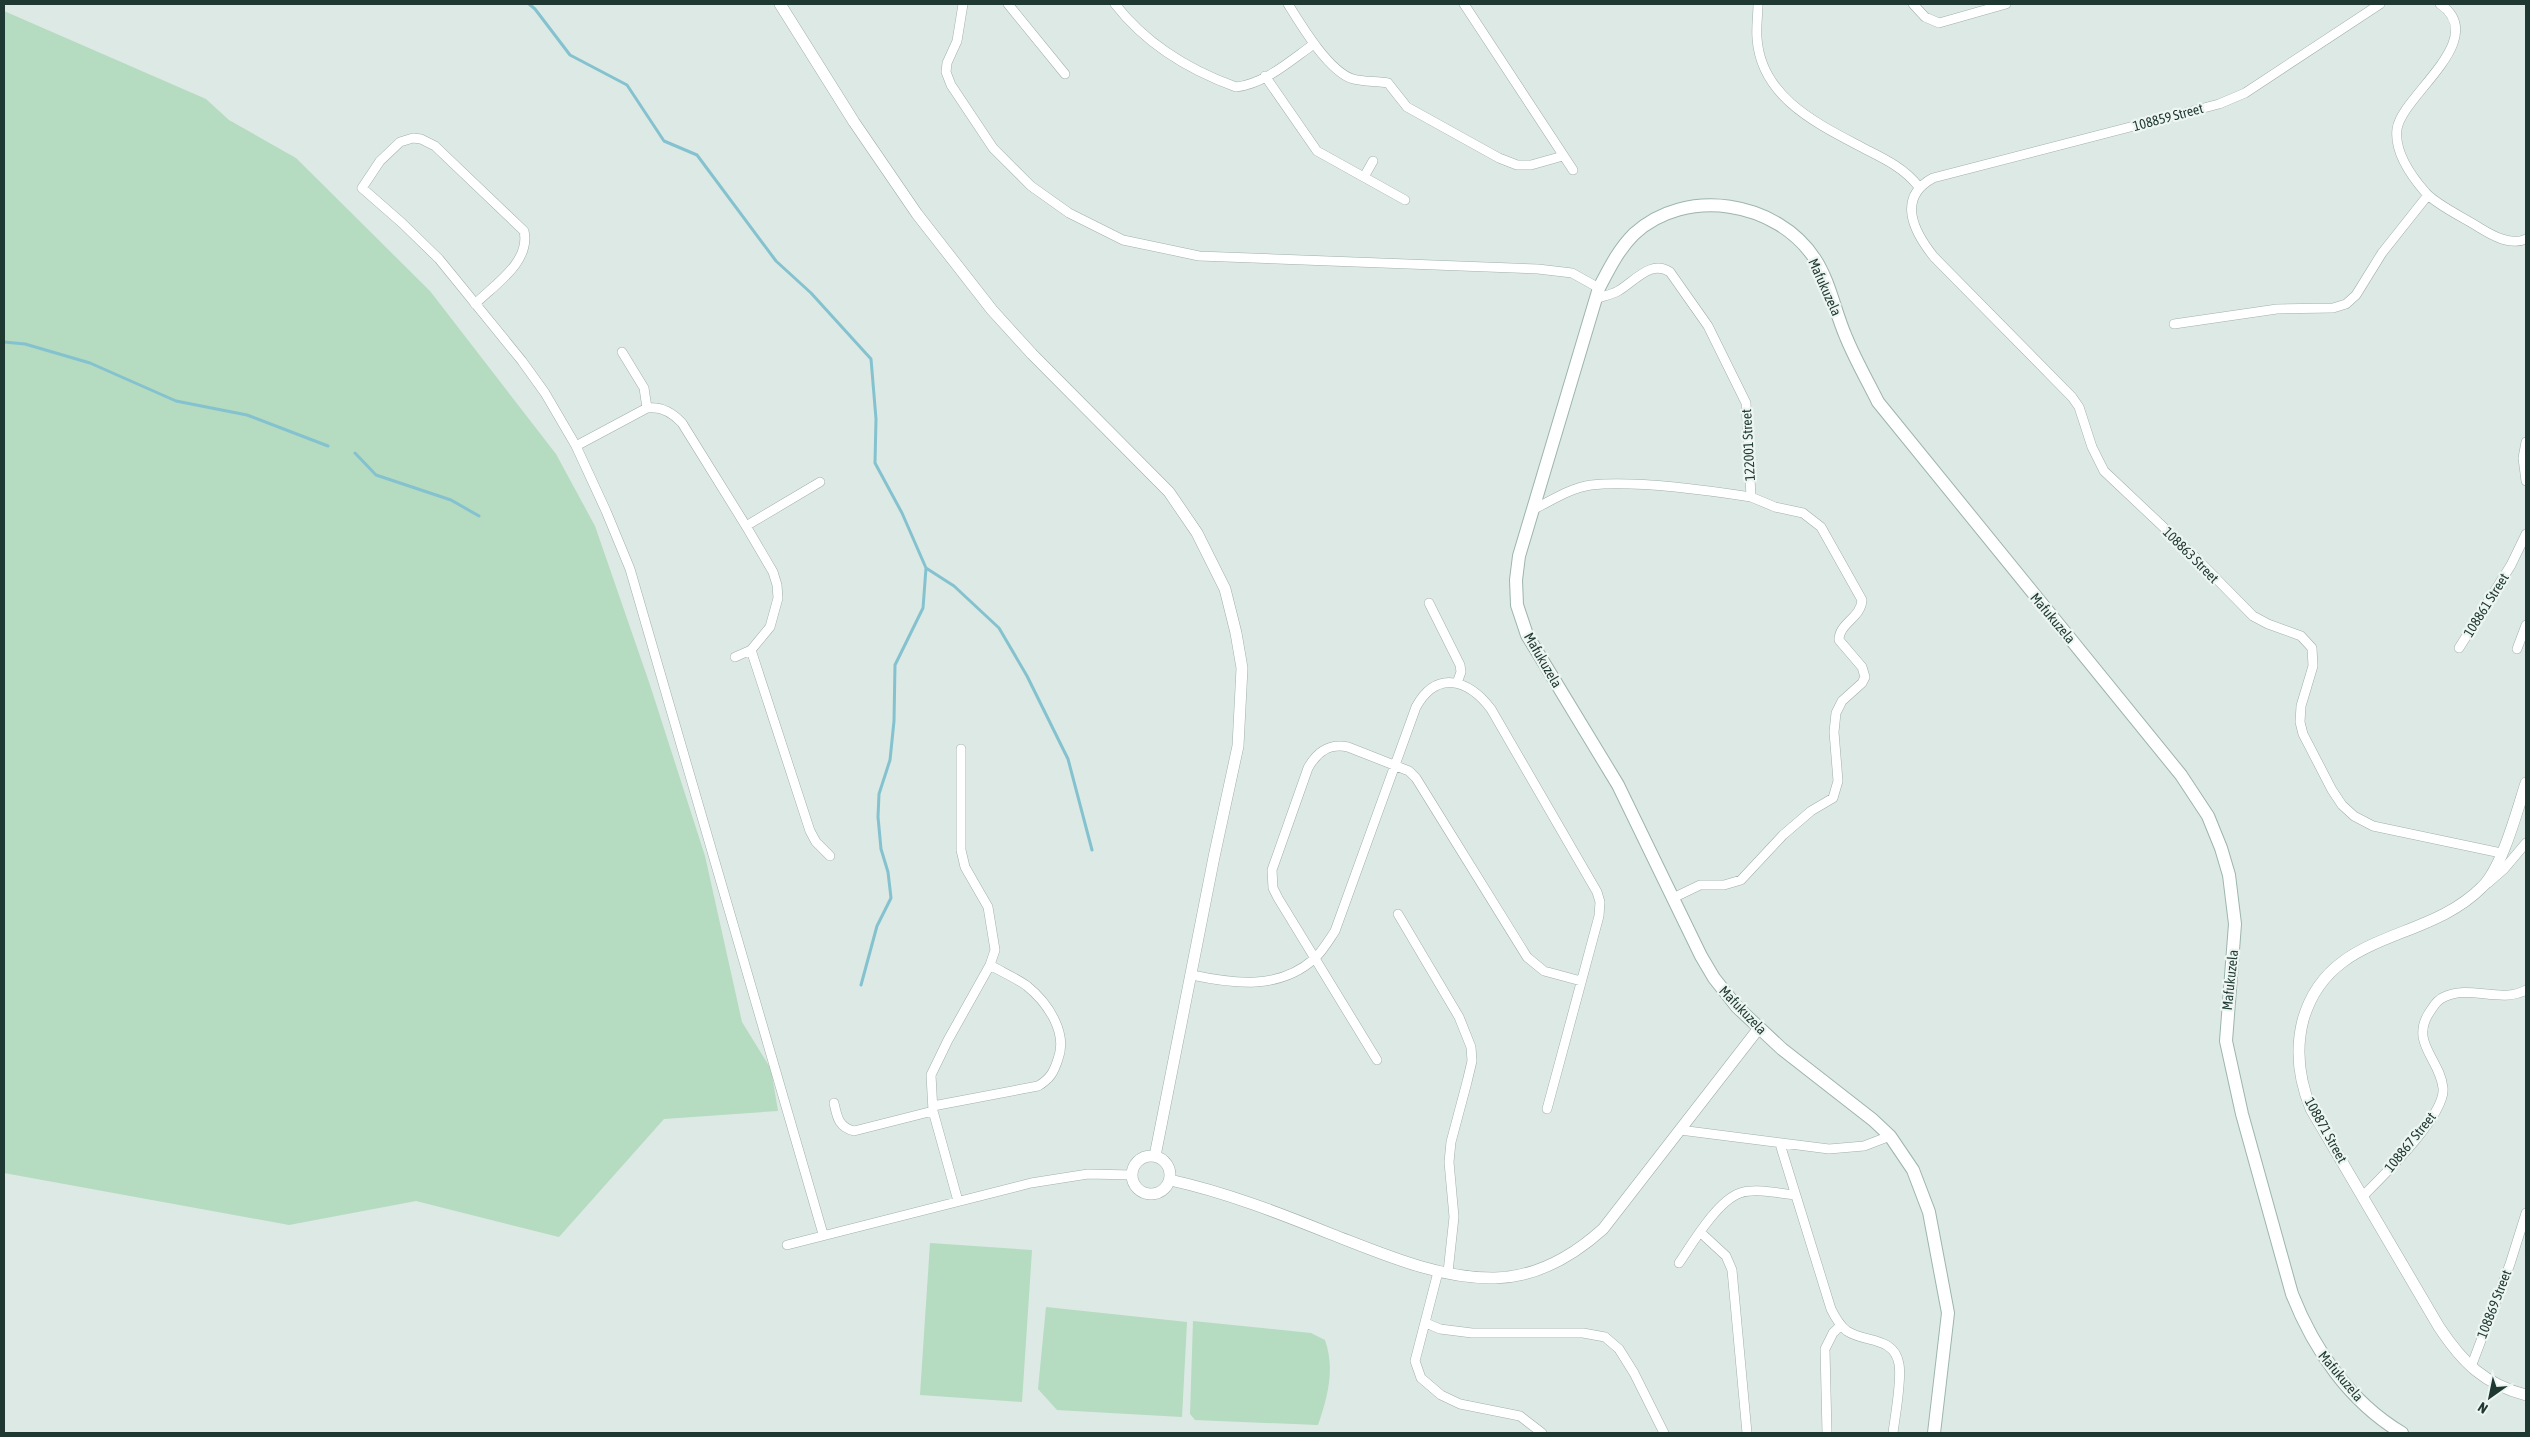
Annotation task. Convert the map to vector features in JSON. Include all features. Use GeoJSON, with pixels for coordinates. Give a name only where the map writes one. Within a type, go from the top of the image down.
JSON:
{"type":"FeatureCollection","features":[{"type":"Feature","properties":{"kind":"main road","name":"Mafukuzela"},"geometry":{"type":"LineString","coordinates":[[1934,1433],[1946,1341],[1947,1304],[1929,1212],[1913,1170],[1890,1136],[1759,1028],[1714,978],[1618,785],[1527,634],[1518,605],[1516,580],[1519,556],[1597,293],[1617,254],[1635,234],[1656,219],[1679,209],[1708,205],[1738,207],[1752,211],[1784,227],[1815,259],[1846,336],[1878,402],[2181,775],[2208,816],[2221,848],[2229,875],[2235,924],[2233,969],[2226,1013],[2226,1041],[2242,1114],[2292,1294],[2302,1321],[2336,1374],[2370,1409],[2402,1433]]}},
{"type":"Feature","properties":{"kind":"street"},"geometry":{"type":"LineString","coordinates":[[780,4],[854,122],[917,214],[992,310],[1025,347],[1169,492],[1197,533],[1216,568],[1224,589],[1236,633],[1242,668],[1242,714],[1238,746],[1214,857],[1156,1156]]}},
{"type":"Feature","properties":{"kind":"street"},"geometry":{"type":"LineString","coordinates":[[964,4],[958,41],[947,64],[946,72],[952,85],[994,148],[1031,186],[1069,213],[1124,240],[1199,256],[1538,269],[1572,273],[1597,293]]}},
{"type":"Feature","properties":{"kind":"street"},"geometry":{"type":"LineString","coordinates":[[1008,4],[1065,74]]}},
{"type":"Feature","properties":{"kind":"street"},"geometry":{"type":"LineString","coordinates":[[1115,4],[1147,40],[1164,52],[1236,87],[1248,86],[1314,44]]}},
{"type":"Feature","properties":{"kind":"street"},"geometry":{"type":"LineString","coordinates":[[1288,4],[1314,44],[1344,75],[1354,79],[1388,83],[1394,88],[1407,107],[1498,158],[1517,165],[1531,165],[1563,156]]}},
{"type":"Feature","properties":{"kind":"street"},"geometry":{"type":"LineString","coordinates":[[1464,4],[1573,170]]}},
{"type":"Feature","properties":{"kind":"street"},"geometry":{"type":"LineString","coordinates":[[1758,4],[1757,38],[1760,55],[1767,74],[1778,92],[1793,106],[1820,124],[1906,172],[1919,187]]}},
{"type":"Feature","properties":{"kind":"street"},"geometry":{"type":"LineString","coordinates":[[1913,4],[1925,17],[1939,23],[2006,4]]}},
{"type":"Feature","properties":{"kind":"street","name":"108859 Street"},"geometry":{"type":"LineString","coordinates":[[1919,187],[1933,178],[2219,104],[2245,92],[2380,4]]}},
{"type":"Feature","properties":{"kind":"street"},"geometry":{"type":"LineString","coordinates":[[2440,4],[2452,18],[2455,31],[2454,41],[2448,54],[2404,114],[2397,126],[2396,138],[2409,172],[2428,195],[2492,236],[2508,241],[2526,239]]}},
{"type":"Feature","properties":{"kind":"street"},"geometry":{"type":"LineString","coordinates":[[1265,76],[1317,151],[1405,200]]}},
{"type":"Feature","properties":{"kind":"street"},"geometry":{"type":"LineString","coordinates":[[475,304],[522,255],[526,242],[524,231],[435,146],[413,138],[400,142],[380,161],[362,188],[422,242],[522,361],[576,446],[630,569],[823,1234]]}},
{"type":"Feature","properties":{"kind":"street"},"geometry":{"type":"LineString","coordinates":[[1364,177],[1373,161]]}},
{"type":"Feature","properties":{"kind":"street","name":"108863 Street"},"geometry":{"type":"LineString","coordinates":[[1919,187],[1915,195],[1911,215],[1916,231],[1924,244],[2072,397],[2079,408],[2092,447],[2104,471],[2193,555],[2245,610],[2268,624],[2301,636],[2312,648],[2313,666],[2301,706],[2300,722],[2316,762],[2342,805],[2354,816],[2373,826],[2501,853]]}},
{"type":"Feature","properties":{"kind":"street"},"geometry":{"type":"LineString","coordinates":[[2174,324],[2277,309],[2333,308],[2346,304],[2356,295],[2382,253],[2428,195]]}},
{"type":"Feature","properties":{"kind":"street","name":"122001 Street"},"geometry":{"type":"LineString","coordinates":[[1532,510],[1566,493],[1591,486],[1635,484],[1751,497],[1746,403],[1708,326],[1670,272],[1664,268],[1655,268],[1645,272],[1618,291],[1597,293]]}},
{"type":"Feature","properties":{"kind":"street"},"geometry":{"type":"LineString","coordinates":[[622,352],[644,388],[647,408]]}},
{"type":"Feature","properties":{"kind":"street"},"geometry":{"type":"LineString","coordinates":[[576,446],[647,408],[654,407],[670,413],[682,423],[773,572],[778,598],[770,627],[751,650],[735,657]]}},
{"type":"Feature","properties":{"kind":"street"},"geometry":{"type":"LineString","coordinates":[[2526,442],[2523,458],[2526,481]]}},
{"type":"Feature","properties":{"kind":"street"},"geometry":{"type":"LineString","coordinates":[[746,526],[820,482]]}},
{"type":"Feature","properties":{"kind":"street"},"geometry":{"type":"LineString","coordinates":[[1673,898],[1700,885],[1724,885],[1741,880],[1783,835],[1811,811],[1832,798],[1838,781],[1834,732],[1836,713],[1842,701],[1862,683],[1865,677],[1862,667],[1839,640],[1842,629],[1860,611],[1862,600],[1828,538],[1821,527],[1803,513],[1775,507],[1751,497]]}},
{"type":"Feature","properties":{"kind":"street","name":"108861 Street"},"geometry":{"type":"LineString","coordinates":[[2459,648],[2511,565],[2526,534]]}},
{"type":"Feature","properties":{"kind":"street"},"geometry":{"type":"LineString","coordinates":[[1430,603],[1460,665],[1461,672],[1458,683]]}},
{"type":"Feature","properties":{"kind":"street"},"geometry":{"type":"LineString","coordinates":[[2517,649],[2526,625]]}},
{"type":"Feature","properties":{"kind":"street"},"geometry":{"type":"LineString","coordinates":[[751,650],[810,831],[816,842],[830,856]]}},
{"type":"Feature","properties":{"kind":"street"},"geometry":{"type":"LineString","coordinates":[[1192,975],[1227,982],[1257,982],[1292,974],[1315,959],[1335,932],[1420,700],[1426,693],[1444,683],[1458,683],[1480,695],[1491,709],[1597,892],[1600,902],[1599,916],[1547,1109]]}},
{"type":"Feature","properties":{"kind":"street"},"geometry":{"type":"LineString","coordinates":[[1377,1060],[1278,898],[1272,879],[1276,856],[1308,768],[1320,752],[1340,745],[1409,771],[1425,791],[1527,957],[1544,971],[1581,981]]}},
{"type":"Feature","properties":{"kind":"street"},"geometry":{"type":"LineString","coordinates":[[958,1201],[933,1108],[931,1083],[934,1066],[990,965],[995,950],[988,907],[965,867],[961,850],[961,749]]}},
{"type":"Feature","properties":{"kind":"street","name":"108871 Street"},"geometry":{"type":"LineString","coordinates":[[2526,783],[2501,853],[2484,886],[2454,909],[2369,944],[2345,959],[2323,982],[2306,1010],[2300,1032],[2299,1048],[2300,1071],[2304,1091],[2312,1109],[2456,1354],[2497,1385],[2526,1395]]}},
{"type":"Feature","properties":{"kind":"street"},"geometry":{"type":"LineString","coordinates":[[2484,886],[2504,869],[2526,843]]}},
{"type":"Feature","properties":{"kind":"street"},"geometry":{"type":"LineString","coordinates":[[1398,914],[1459,1017],[1471,1047],[1470,1068],[1451,1142],[1449,1162],[1454,1217],[1443,1272],[1419,1342],[1415,1361],[1421,1378],[1432,1388],[1460,1404],[1520,1416],[1542,1433]]}},
{"type":"Feature","properties":{"kind":"street"},"geometry":{"type":"LineString","coordinates":[[834,1103],[839,1122],[847,1129],[854,1131],[933,1108],[1038,1086],[1047,1081],[1053,1073],[1062,1050],[1060,1028],[1032,991],[990,965]]}},
{"type":"Feature","properties":{"kind":"street","name":"108867 Street"},"geometry":{"type":"LineString","coordinates":[[2363,1196],[2405,1152],[2436,1112],[2442,1099],[2443,1088],[2440,1077],[2424,1045],[2423,1026],[2434,1005],[2443,997],[2456,994],[2504,995],[2526,990]]}},
{"type":"Feature","properties":{"kind":"street"},"geometry":{"type":"LineString","coordinates":[[1170,1180],[1255,1204],[1373,1250],[1443,1272],[1495,1278],[1538,1270],[1576,1251],[1603,1229],[1759,1028]]}},
{"type":"Feature","properties":{"kind":"street"},"geometry":{"type":"LineString","coordinates":[[1680,1130],[1780,1144],[1847,1149],[1864,1146],[1890,1136]]}},
{"type":"Feature","properties":{"kind":"street"},"geometry":{"type":"LineString","coordinates":[[1780,1144],[1794,1195],[1831,1309],[1841,1325],[1856,1336],[1886,1344],[1895,1353],[1899,1364],[1893,1433]]}},
{"type":"Feature","properties":{"kind":"street"},"geometry":{"type":"LineString","coordinates":[[1148,1156],[1156,1156],[1166,1162],[1169,1168],[1170,1180],[1164,1189],[1149,1194],[1135,1186],[1132,1175],[1136,1162],[1148,1156]]}},
{"type":"Feature","properties":{"kind":"street"},"geometry":{"type":"LineString","coordinates":[[786,1245],[823,1234],[1031,1183],[1088,1174],[1132,1175]]}},
{"type":"Feature","properties":{"kind":"street"},"geometry":{"type":"LineString","coordinates":[[1679,1263],[1700,1232],[1730,1197],[1742,1192],[1794,1195]]}},
{"type":"Feature","properties":{"kind":"street","name":"108869 Street"},"geometry":{"type":"LineString","coordinates":[[2471,1367],[2516,1246],[2526,1213]]}},
{"type":"Feature","properties":{"kind":"street"},"geometry":{"type":"LineString","coordinates":[[1700,1232],[1726,1256],[1732,1270],[1748,1433]]}},
{"type":"Feature","properties":{"kind":"street"},"geometry":{"type":"LineString","coordinates":[[2516,1246],[2526,1247]]}},
{"type":"Feature","properties":{"kind":"street"},"geometry":{"type":"LineString","coordinates":[[1426,1324],[1440,1329],[1472,1333],[1584,1333],[1605,1337],[1619,1349],[1634,1373],[1664,1433]]}},
{"type":"Feature","properties":{"kind":"street"},"geometry":{"type":"LineString","coordinates":[[1827,1433],[1825,1349],[1833,1333],[1841,1325]]}},
{"type":"Feature","properties":{"kind":"green space"},"geometry":{"type":"Polygon","coordinates":[[[4,11],[206,99],[229,120],[296,158],[430,291],[556,454],[595,526],[650,685],[705,856],[742,1022],[771,1069],[778,1111],[664,1119],[559,1237],[416,1201],[289,1225],[4,1173],[4,11]]]}},
{"type":"Feature","properties":{"kind":"green space"},"geometry":{"type":"Polygon","coordinates":[[[930,1243],[1032,1250],[1022,1402],[920,1395],[930,1243]]]}},
{"type":"Feature","properties":{"kind":"green space"},"geometry":{"type":"Polygon","coordinates":[[[1046,1307],[1187,1322],[1182,1417],[1057,1410],[1038,1389],[1046,1307]]]}},
{"type":"Feature","properties":{"kind":"green space"},"geometry":{"type":"Polygon","coordinates":[[[1193,1321],[1311,1333],[1325,1340],[1330,1361],[1330,1372],[1325,1404],[1318,1425],[1195,1420],[1190,1414],[1193,1321]]]}},
{"type":"Feature","properties":{"kind":"waterway"},"geometry":{"type":"LineString","coordinates":[[529,4],[535,9],[570,55],[627,85],[664,141],[697,155],[776,261],[811,293],[871,359],[876,419],[875,463],[902,513],[926,568],[954,586],[999,628],[1027,676],[1068,759],[1092,850]]}},
{"type":"Feature","properties":{"kind":"waterway"},"geometry":{"type":"LineString","coordinates":[[4,342],[25,344],[90,363],[176,401],[247,415],[328,446]]}},
{"type":"Feature","properties":{"kind":"waterway"},"geometry":{"type":"LineString","coordinates":[[355,453],[376,475],[451,500],[479,516]]}},
{"type":"Feature","properties":{"kind":"waterway"},"geometry":{"type":"LineString","coordinates":[[861,985],[877,926],[891,898],[888,872],[881,849],[878,817],[879,794],[890,760],[894,721],[895,665],[923,608],[926,568]]}}]}
